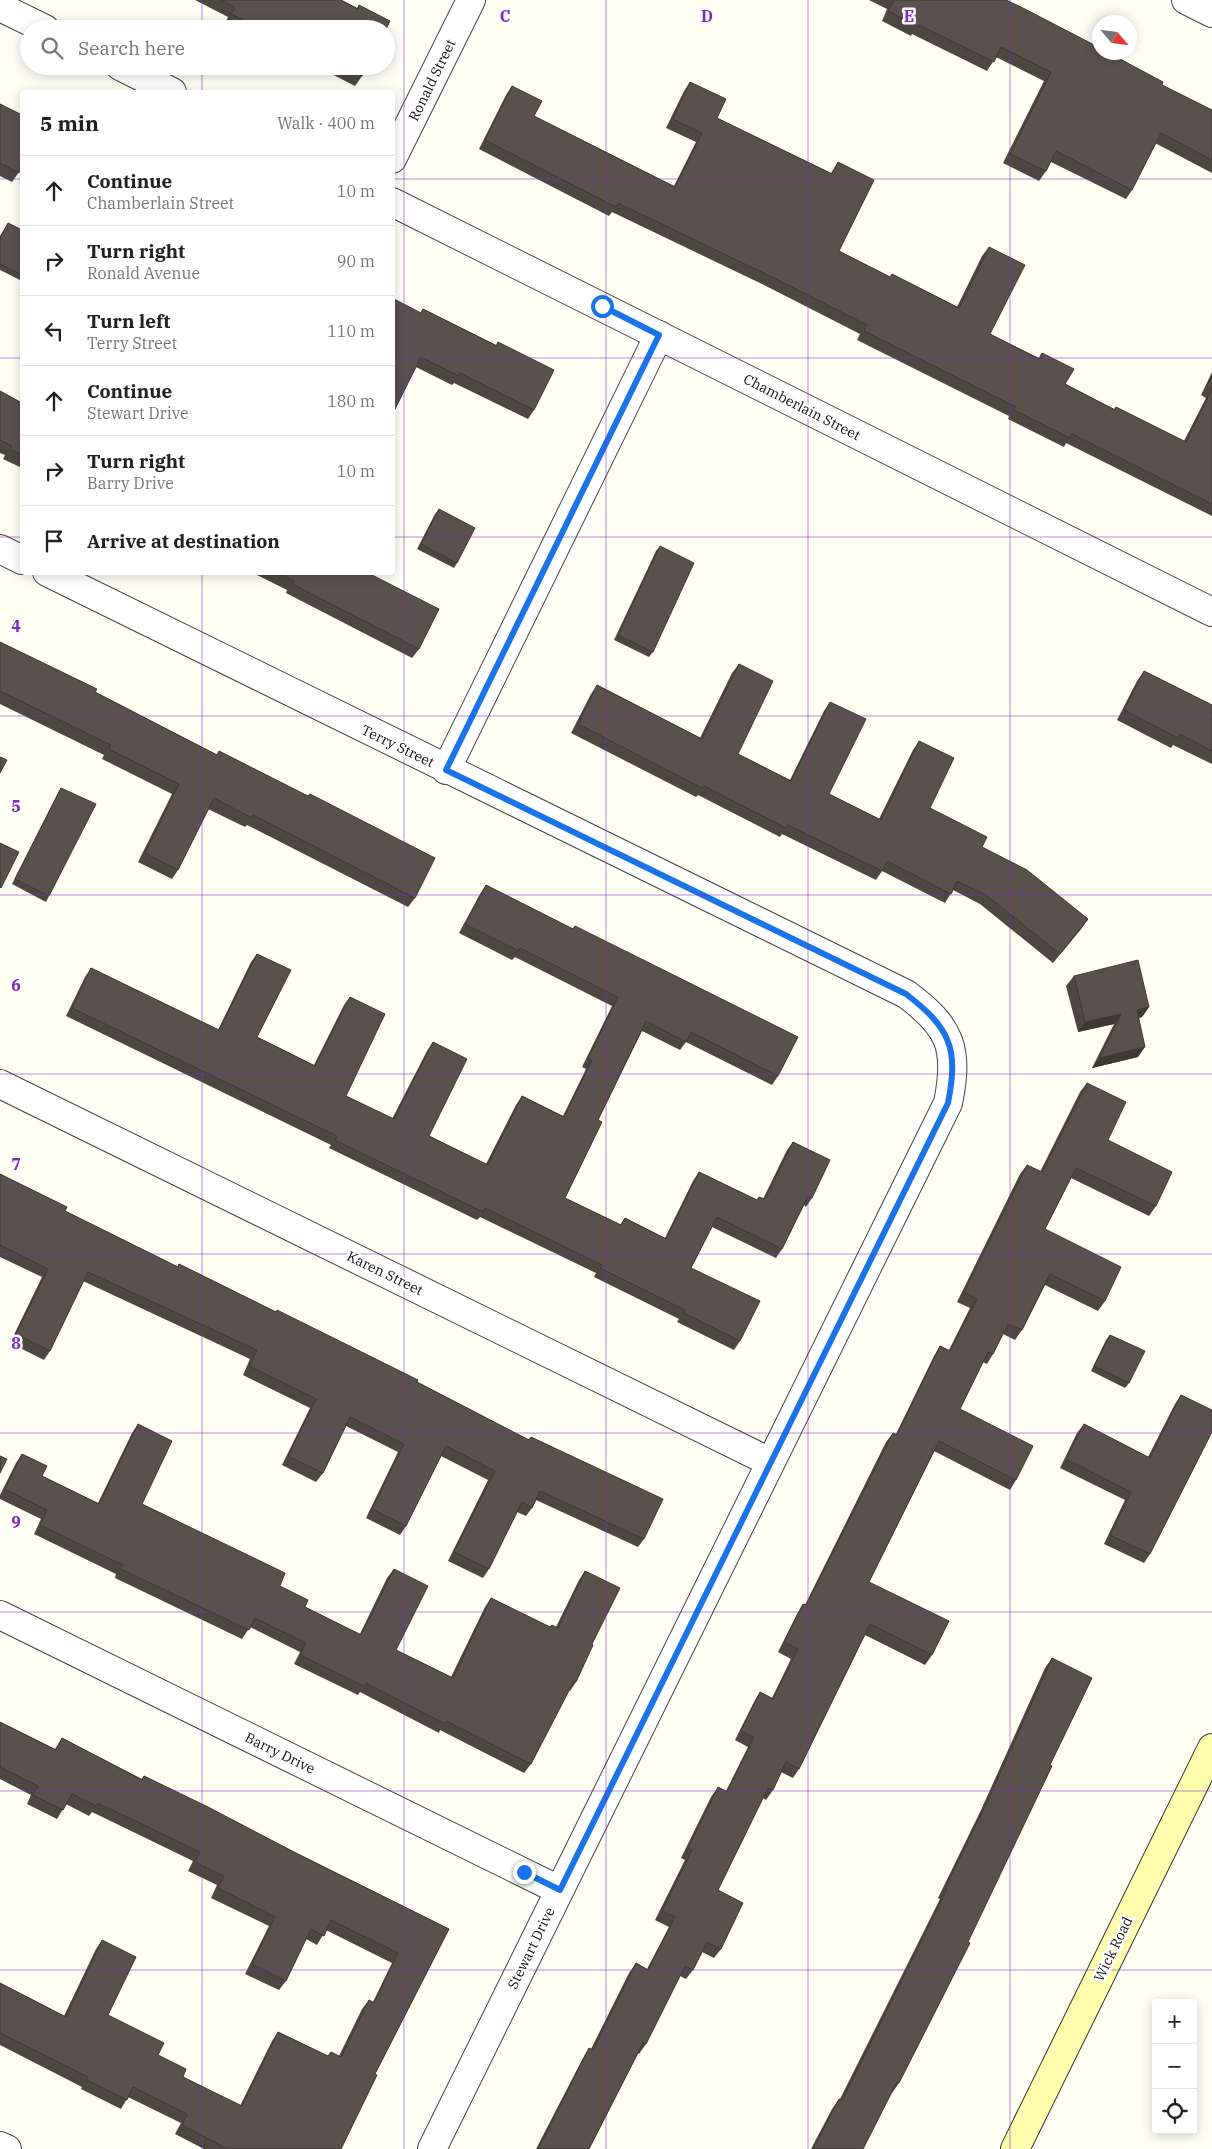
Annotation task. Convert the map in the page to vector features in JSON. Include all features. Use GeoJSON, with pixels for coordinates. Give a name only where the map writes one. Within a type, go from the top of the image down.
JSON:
{"type":"FeatureCollection","features":[{"type":"Feature","properties":{"kind":"street","name":"Ronald Street"},"geometry":{"type":"LineString","coordinates":[[395,154],[471,0]]}},
{"type":"Feature","properties":{"kind":"street"},"geometry":{"type":"LineString","coordinates":[[1186,0],[1212,13]]}},
{"type":"Feature","properties":{"kind":"street"},"geometry":{"type":"LineString","coordinates":[[0,6],[27,20]]}},
{"type":"Feature","properties":{"kind":"street"},"geometry":{"type":"LineString","coordinates":[[138,75],[168,90]]}},
{"type":"Feature","properties":{"kind":"street","name":"Chamberlain Street"},"geometry":{"type":"LineString","coordinates":[[395,203],[1212,612]]}},
{"type":"Feature","properties":{"kind":"street"},"geometry":{"type":"LineString","coordinates":[[446,770],[659,335]]}},
{"type":"Feature","properties":{"kind":"street"},"geometry":{"type":"LineString","coordinates":[[0,549],[20,559]]}},
{"type":"Feature","properties":{"kind":"street","name":"Terry Street"},"geometry":{"type":"LineString","coordinates":[[53,575],[446,770],[906,994],[930,1012],[949,1043]]}},
{"type":"Feature","properties":{"kind":"street","name":"Stewart Drive"},"geometry":{"type":"LineString","coordinates":[[432,2149],[948,1103],[954,1073],[953,1055],[949,1043]]}},
{"type":"Feature","properties":{"kind":"street","name":"Karen Street"},"geometry":{"type":"LineString","coordinates":[[0,1084],[770,1462]]}},
{"type":"Feature","properties":{"kind":"street","name":"Barry Drive"},"geometry":{"type":"LineString","coordinates":[[0,1615],[560,1890]]}},
{"type":"Feature","properties":{"kind":"street","name":"Wick Road"},"geometry":{"type":"LineString","coordinates":[[1015,2149],[1212,1748]]}},
{"type":"Feature","properties":{"kind":"street"},"geometry":{"type":"LineString","coordinates":[[0,2146],[7,2149]]}},
{"type":"Feature","properties":{"kind":"building"},"geometry":{"type":"Polygon","coordinates":[[[221,0],[341,0],[358,9],[359,5],[388,20],[243,20],[231,14],[235,7],[221,0]]]}},
{"type":"Feature","properties":{"kind":"building"},"geometry":{"type":"Polygon","coordinates":[[[894,0],[1006,0],[1092,44],[1092,60],[1122,60],[1163,82],[1162,85],[1212,110],[1212,160],[1161,133],[1132,190],[1056,151],[1046,171],[1010,154],[1051,72],[1001,47],[994,62],[888,11],[894,0]]]}},
{"type":"Feature","properties":{"kind":"building"},"geometry":{"type":"Polygon","coordinates":[[[690,82],[726,99],[717,118],[832,174],[838,162],[874,180],[839,251],[890,277],[892,274],[959,308],[989,247],[1025,265],[990,334],[1039,359],[1042,353],[1074,369],[1065,384],[1115,410],[1116,407],[1186,442],[1212,389],[1212,504],[1072,434],[1070,438],[1014,410],[1016,407],[864,331],[867,325],[772,277],[618,203],[616,207],[485,140],[512,86],[542,101],[534,116],[675,187],[702,133],[673,119],[690,82]]]}},
{"type":"Feature","properties":{"kind":"building"},"geometry":{"type":"Polygon","coordinates":[[[0,104],[20,114],[19,173],[0,163],[0,104]]]}},
{"type":"Feature","properties":{"kind":"building"},"geometry":{"type":"Polygon","coordinates":[[[8,223],[20,229],[20,274],[0,264],[0,238],[8,223]]]}},
{"type":"Feature","properties":{"kind":"building"},"geometry":{"type":"Polygon","coordinates":[[[395,300],[421,313],[423,309],[497,346],[498,342],[554,370],[534,410],[460,373],[459,376],[421,357],[395,409],[395,300]]]}},
{"type":"Feature","properties":{"kind":"building"},"geometry":{"type":"Polygon","coordinates":[[[1212,376],[1212,389],[1207,386],[1212,376]]]}},
{"type":"Feature","properties":{"kind":"building"},"geometry":{"type":"Polygon","coordinates":[[[0,391],[20,402],[20,454],[10,449],[12,446],[0,440],[0,391]]]}},
{"type":"Feature","properties":{"kind":"building"},"geometry":{"type":"Polygon","coordinates":[[[439,509],[475,528],[457,563],[421,544],[439,509]]]}},
{"type":"Feature","properties":{"kind":"building"},"geometry":{"type":"Polygon","coordinates":[[[660,546],[694,563],[653,652],[618,635],[660,546]]]}},
{"type":"Feature","properties":{"kind":"building"},"geometry":{"type":"Polygon","coordinates":[[[283,575],[372,575],[439,609],[419,649],[292,584],[294,581],[283,575]]]}},
{"type":"Feature","properties":{"kind":"building"},"geometry":{"type":"Polygon","coordinates":[[[0,642],[97,689],[95,692],[217,755],[219,751],[308,796],[310,794],[435,858],[415,898],[253,815],[252,818],[214,798],[178,870],[145,853],[179,784],[109,749],[111,745],[0,691],[0,642]]]}},
{"type":"Feature","properties":{"kind":"building"},"geometry":{"type":"Polygon","coordinates":[[[739,664],[773,681],[738,754],[791,781],[830,702],[866,719],[829,794],[881,820],[919,741],[954,758],[930,808],[987,837],[982,847],[1027,870],[1088,919],[1060,954],[986,895],[957,881],[951,894],[887,861],[882,871],[788,825],[786,828],[704,786],[702,788],[578,724],[597,685],[702,739],[739,664]]]}},
{"type":"Feature","properties":{"kind":"building"},"geometry":{"type":"Polygon","coordinates":[[[1144,671],[1212,705],[1212,751],[1180,734],[1178,738],[1124,710],[1144,671]]]}},
{"type":"Feature","properties":{"kind":"building"},"geometry":{"type":"Polygon","coordinates":[[[0,757],[7,760],[0,773],[0,757]]]}},
{"type":"Feature","properties":{"kind":"building"},"geometry":{"type":"Polygon","coordinates":[[[61,788],[96,804],[49,896],[15,879],[61,788]]]}},
{"type":"Feature","properties":{"kind":"building"},"geometry":{"type":"Polygon","coordinates":[[[0,843],[19,852],[1,888],[0,887],[0,843]]]}},
{"type":"Feature","properties":{"kind":"building"},"geometry":{"type":"Polygon","coordinates":[[[486,885],[573,929],[575,926],[798,1037],[778,1076],[691,1032],[686,1042],[646,1021],[598,1120],[602,1122],[565,1198],[621,1225],[625,1218],[666,1239],[699,1172],[757,1200],[759,1197],[765,1199],[793,1142],[830,1160],[812,1198],[808,1196],[782,1249],[717,1217],[691,1268],[760,1301],[740,1341],[684,1313],[685,1310],[600,1268],[602,1265],[485,1208],[483,1212],[335,1140],[337,1136],[72,1008],[91,968],[219,1030],[257,954],[291,970],[257,1037],[315,1066],[350,997],[385,1014],[346,1096],[394,1119],[433,1042],[467,1059],[429,1136],[488,1165],[522,1096],[564,1117],[592,1060],[588,1058],[618,997],[520,948],[519,951],[465,924],[486,885]]]}},
{"type":"Feature","properties":{"kind":"building"},"geometry":{"type":"Polygon","coordinates":[[[1138,960],[1149,1007],[1137,1010],[1145,1047],[1099,1058],[1121,1014],[1085,1022],[1074,976],[1138,960]]]}},
{"type":"Feature","properties":{"kind":"building"},"geometry":{"type":"Polygon","coordinates":[[[1087,1083],[1126,1102],[1108,1140],[1172,1172],[1156,1206],[1076,1168],[1045,1229],[1121,1267],[1105,1301],[1050,1274],[1022,1330],[1008,1324],[993,1354],[988,1352],[960,1409],[1033,1446],[1016,1480],[939,1441],[869,1582],[949,1621],[932,1655],[870,1624],[799,1769],[786,1762],[773,1790],[768,1788],[718,1890],[743,1903],[721,1949],[707,1942],[693,1970],[685,1966],[646,2044],[643,2043],[589,2149],[538,2149],[589,2048],[593,2050],[636,1963],[648,1970],[675,1917],[662,1911],[692,1850],[688,1848],[718,1787],[727,1792],[754,1737],[741,1731],[760,1692],[773,1699],[798,1649],[784,1642],[803,1604],[806,1605],[893,1433],[897,1435],[940,1346],[950,1351],[977,1299],[964,1292],[1027,1165],[1042,1172],[1087,1083]]]}},
{"type":"Feature","properties":{"kind":"building"},"geometry":{"type":"Polygon","coordinates":[[[0,1174],[67,1207],[65,1211],[178,1267],[179,1264],[276,1312],[277,1310],[418,1380],[417,1382],[529,1440],[531,1437],[663,1499],[644,1539],[540,1491],[532,1508],[522,1502],[489,1569],[454,1552],[495,1471],[446,1446],[406,1526],[372,1509],[404,1444],[350,1417],[323,1473],[288,1456],[316,1399],[249,1366],[257,1350],[88,1272],[50,1351],[16,1334],[48,1269],[0,1245],[0,1174]]]}},
{"type":"Feature","properties":{"kind":"building"},"geometry":{"type":"Polygon","coordinates":[[[1110,1335],[1145,1351],[1129,1383],[1094,1366],[1110,1335]]]}},
{"type":"Feature","properties":{"kind":"building"},"geometry":{"type":"Polygon","coordinates":[[[1181,1395],[1212,1410],[1212,1432],[1150,1554],[1110,1535],[1131,1492],[1066,1459],[1084,1424],[1150,1458],[1181,1395]]]}},
{"type":"Feature","properties":{"kind":"building"},"geometry":{"type":"Polygon","coordinates":[[[138,1424],[172,1441],[142,1504],[285,1573],[280,1586],[308,1600],[305,1607],[361,1635],[394,1569],[428,1586],[396,1650],[453,1678],[491,1598],[550,1627],[552,1625],[558,1628],[585,1571],[620,1588],[592,1644],[576,1682],[574,1681],[531,1764],[446,1721],[445,1724],[366,1683],[364,1686],[300,1655],[306,1643],[255,1618],[249,1630],[121,1569],[123,1565],[40,1525],[47,1510],[5,1489],[22,1454],[47,1466],[42,1476],[99,1504],[138,1424]]]}},
{"type":"Feature","properties":{"kind":"building"},"geometry":{"type":"Polygon","coordinates":[[[0,1456],[7,1459],[0,1473],[0,1456]]]}},
{"type":"Feature","properties":{"kind":"building"},"geometry":{"type":"Polygon","coordinates":[[[1052,1658],[1092,1678],[968,1942],[970,1943],[899,2083],[897,2082],[863,2149],[813,2149],[839,2099],[842,2100],[947,1889],[945,1888],[988,1800],[1052,1658]]]}},
{"type":"Feature","properties":{"kind":"building"},"geometry":{"type":"Polygon","coordinates":[[[0,1722],[56,1750],[62,1738],[142,1780],[144,1776],[208,1807],[449,1929],[375,2074],[377,2075],[341,2149],[228,2149],[182,2125],[187,2114],[133,2087],[127,2100],[87,2080],[88,2077],[0,2033],[0,1983],[66,2017],[102,1940],[136,1957],[108,2015],[164,2043],[158,2055],[186,2069],[183,2077],[242,2106],[278,2032],[328,2056],[331,2052],[341,2057],[369,2000],[374,2003],[398,1953],[331,1920],[324,1936],[311,1929],[286,1981],[252,1964],[275,1917],[218,1888],[224,1876],[195,1862],[200,1852],[98,1803],[96,1806],[72,1794],[63,1810],[33,1795],[38,1786],[0,1767],[0,1722]]]}},
{"type":"Feature","properties":{"kind":"route"},"geometry":{"type":"LineString","coordinates":[[524,1872],[560,1890],[948,1103],[954,1073],[953,1055],[949,1043],[930,1012],[906,994],[446,770],[659,335],[602,306]]}}]}
